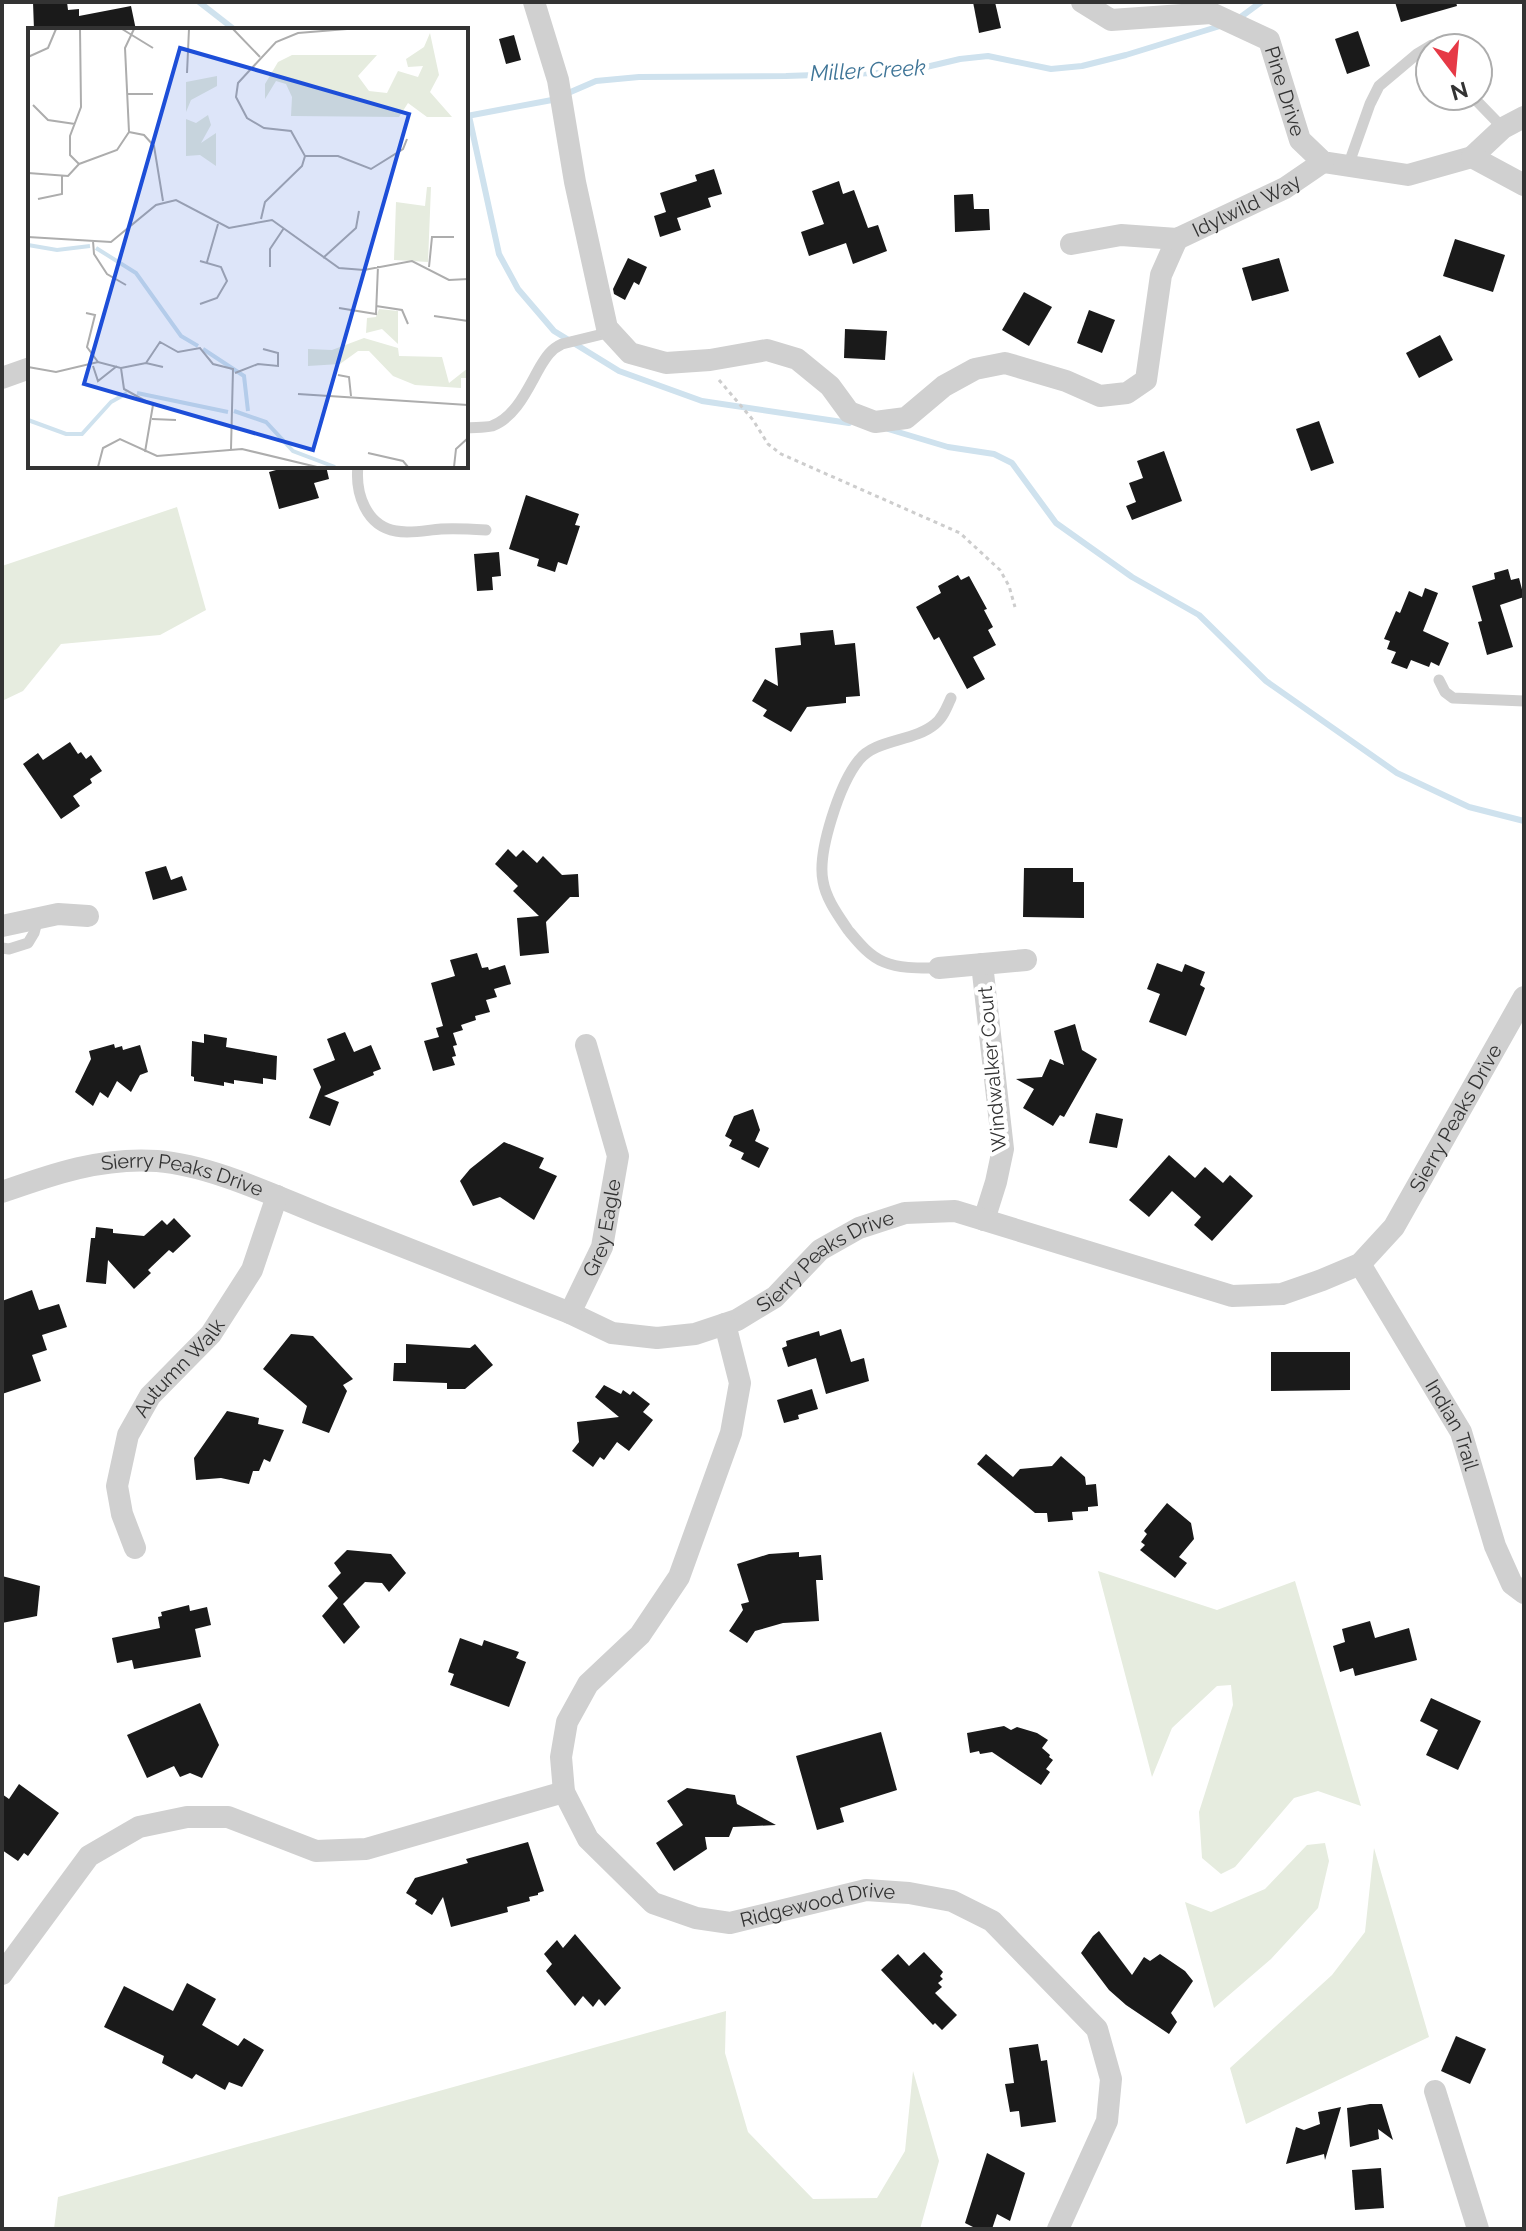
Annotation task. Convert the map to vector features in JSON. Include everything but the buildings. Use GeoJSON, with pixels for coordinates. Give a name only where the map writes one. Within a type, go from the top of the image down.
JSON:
{"type":"FeatureCollection","features":[{"type":"Feature","properties":{"kind":"street"},"geometry":{"type":"LineString","coordinates":[[534,2],[558,80],[575,182],[607,328],[630,353],[666,363],[767,350],[797,359],[830,386],[849,412],[875,422],[906,418],[944,386],[975,369],[1005,363],[1066,381],[1100,396],[1127,393],[1146,380],[1161,275],[1177,239]]}},
{"type":"Feature","properties":{"kind":"street","name":"Pine Drive"},"geometry":{"type":"LineString","coordinates":[[1082,2],[1111,20],[1211,13],[1269,40],[1300,140],[1323,162]]}},
{"type":"Feature","properties":{"kind":"street"},"geometry":{"type":"LineString","coordinates":[[1323,162],[1408,175],[1472,157],[1503,128],[1524,117]]}},
{"type":"Feature","properties":{"kind":"street"},"geometry":{"type":"LineString","coordinates":[[1472,157],[1524,185]]}},
{"type":"Feature","properties":{"kind":"street","name":"Idylwild Way"},"geometry":{"type":"LineString","coordinates":[[1071,244],[1121,235],[1177,239],[1285,188],[1323,162]]}},
{"type":"Feature","properties":{"kind":"street"},"geometry":{"type":"LineString","coordinates":[[2,378],[28,369]]}},
{"type":"Feature","properties":{"kind":"street"},"geometry":{"type":"LineString","coordinates":[[2,926],[58,914],[88,916]]}},
{"type":"Feature","properties":{"kind":"street"},"geometry":{"type":"LineString","coordinates":[[939,968],[1026,960]]}},
{"type":"Feature","properties":{"kind":"street","name":"Windwalker Court"},"geometry":{"type":"LineString","coordinates":[[982,964],[1003,1149],[984,1220]]}},
{"type":"Feature","properties":{"kind":"street","name":"Sierry Peaks Drive"},"geometry":{"type":"LineString","coordinates":[[2,1192],[59,1172],[105,1162],[158,1161],[205,1170],[570,1313],[612,1333],[657,1338],[695,1334],[737,1320],[775,1297],[820,1250],[859,1228],[905,1213],[955,1211],[1232,1296],[1282,1294],[1360,1264],[1394,1227],[1524,997]]}},
{"type":"Feature","properties":{"kind":"street","name":"Grey Eagle"},"geometry":{"type":"LineString","coordinates":[[570,1313],[602,1247],[618,1156],[586,1045]]}},
{"type":"Feature","properties":{"kind":"street","name":"Autumn Walk"},"geometry":{"type":"LineString","coordinates":[[135,1548],[122,1514],[117,1486],[128,1435],[150,1396],[211,1334],[252,1270],[277,1196]]}},
{"type":"Feature","properties":{"kind":"street","name":"Indian Trail"},"geometry":{"type":"LineString","coordinates":[[1360,1264],[1461,1432],[1495,1546],[1512,1584],[1524,1593]]}},
{"type":"Feature","properties":{"kind":"street","name":"Ridgewood Drive"},"geometry":{"type":"LineString","coordinates":[[725,1324],[740,1383],[731,1433],[679,1577],[640,1635],[588,1684],[567,1722],[561,1757],[564,1792],[588,1839],[653,1903],[696,1918],[730,1923],[866,1890],[909,1893],[952,1901],[992,1921],[1097,2029],[1111,2079],[1107,2121],[1058,2229]]}},
{"type":"Feature","properties":{"kind":"street"},"geometry":{"type":"LineString","coordinates":[[2,1974],[89,1856],[139,1827],[187,1817],[228,1817],[316,1851],[366,1849],[564,1792]]}},
{"type":"Feature","properties":{"kind":"street"},"geometry":{"type":"LineString","coordinates":[[1435,2091],[1478,2229]]}},
{"type":"Feature","properties":{"kind":"lane"},"geometry":{"type":"LineString","coordinates":[[1348,166],[1379,86],[1414,59]]}},
{"type":"Feature","properties":{"kind":"lane"},"geometry":{"type":"LineString","coordinates":[[1488,112],[1503,128]]}},
{"type":"Feature","properties":{"kind":"lane"},"geometry":{"type":"LineString","coordinates":[[468,428],[490,426],[507,417],[555,347],[612,332]]}},
{"type":"Feature","properties":{"kind":"lane"},"geometry":{"type":"LineString","coordinates":[[358,468],[357,486],[361,498],[371,516],[386,528],[397,532],[447,528],[486,530]]}},
{"type":"Feature","properties":{"kind":"lane"},"geometry":{"type":"LineString","coordinates":[[1439,680],[1445,692],[1453,698],[1524,701]]}},
{"type":"Feature","properties":{"kind":"lane"},"geometry":{"type":"LineString","coordinates":[[939,968],[894,965],[874,956],[857,940],[828,898],[821,866],[839,798],[859,759],[868,751],[912,736],[938,722],[951,698]]}},
{"type":"Feature","properties":{"kind":"lane"},"geometry":{"type":"LineString","coordinates":[[2,948],[28,943],[38,918]]}},
{"type":"Feature","properties":{"kind":"path"},"geometry":{"type":"LineString","coordinates":[[699,361],[725,385],[768,444],[781,454],[960,533],[1000,570],[1015,607]]}},
{"type":"Feature","properties":{"kind":"shaded area"},"geometry":{"type":"Polygon","coordinates":[[[177,507],[206,610],[160,635],[61,644],[23,691],[2,701],[2,566],[177,507]]]}},
{"type":"Feature","properties":{"kind":"shaded area"},"geometry":{"type":"Polygon","coordinates":[[[1098,1571],[1217,1610],[1295,1581],[1361,1806],[1318,1791],[1294,1798],[1235,1867],[1221,1874],[1202,1858],[1199,1812],[1233,1705],[1231,1685],[1217,1686],[1172,1728],[1152,1777],[1098,1571]]]}},
{"type":"Feature","properties":{"kind":"shaded area"},"geometry":{"type":"Polygon","coordinates":[[[1325,1843],[1329,1861],[1318,1908],[1271,1959],[1214,2008],[1185,1902],[1211,1912],[1265,1889],[1307,1845],[1325,1843]]]}},
{"type":"Feature","properties":{"kind":"shaded area"},"geometry":{"type":"Polygon","coordinates":[[[1374,1848],[1429,2037],[1246,2124],[1230,2068],[1332,1975],[1365,1932],[1374,1848]]]}},
{"type":"Feature","properties":{"kind":"shaded area"},"geometry":{"type":"Polygon","coordinates":[[[726,2011],[725,2053],[748,2132],[813,2199],[877,2198],[905,2151],[913,2071],[939,2161],[920,2229],[54,2229],[58,2197],[726,2011]]]}},
{"type":"Feature","properties":{"kind":"waterway","name":"Miller Creek"},"geometry":{"type":"LineString","coordinates":[[199,2],[232,28]]}},
{"type":"Feature","properties":{"kind":"waterway","name":"Miller Creek"},"geometry":{"type":"LineString","coordinates":[[1238,19],[1261,2]]}},
{"type":"Feature","properties":{"kind":"waterway","name":"Miller Creek"},"geometry":{"type":"LineString","coordinates":[[468,116],[552,100],[596,81],[639,77],[905,72],[988,56],[1051,69],[1082,66],[1220,26]]}},
{"type":"Feature","properties":{"kind":"waterway"},"geometry":{"type":"LineString","coordinates":[[469,116],[499,254],[518,289],[554,331],[619,371],[702,401],[849,423]]}},
{"type":"Feature","properties":{"kind":"waterway"},"geometry":{"type":"LineString","coordinates":[[888,429],[948,447],[994,454],[1012,463],[1056,523],[1132,577],[1199,615],[1266,681],[1397,773],[1469,807],[1524,821]]}}]}
